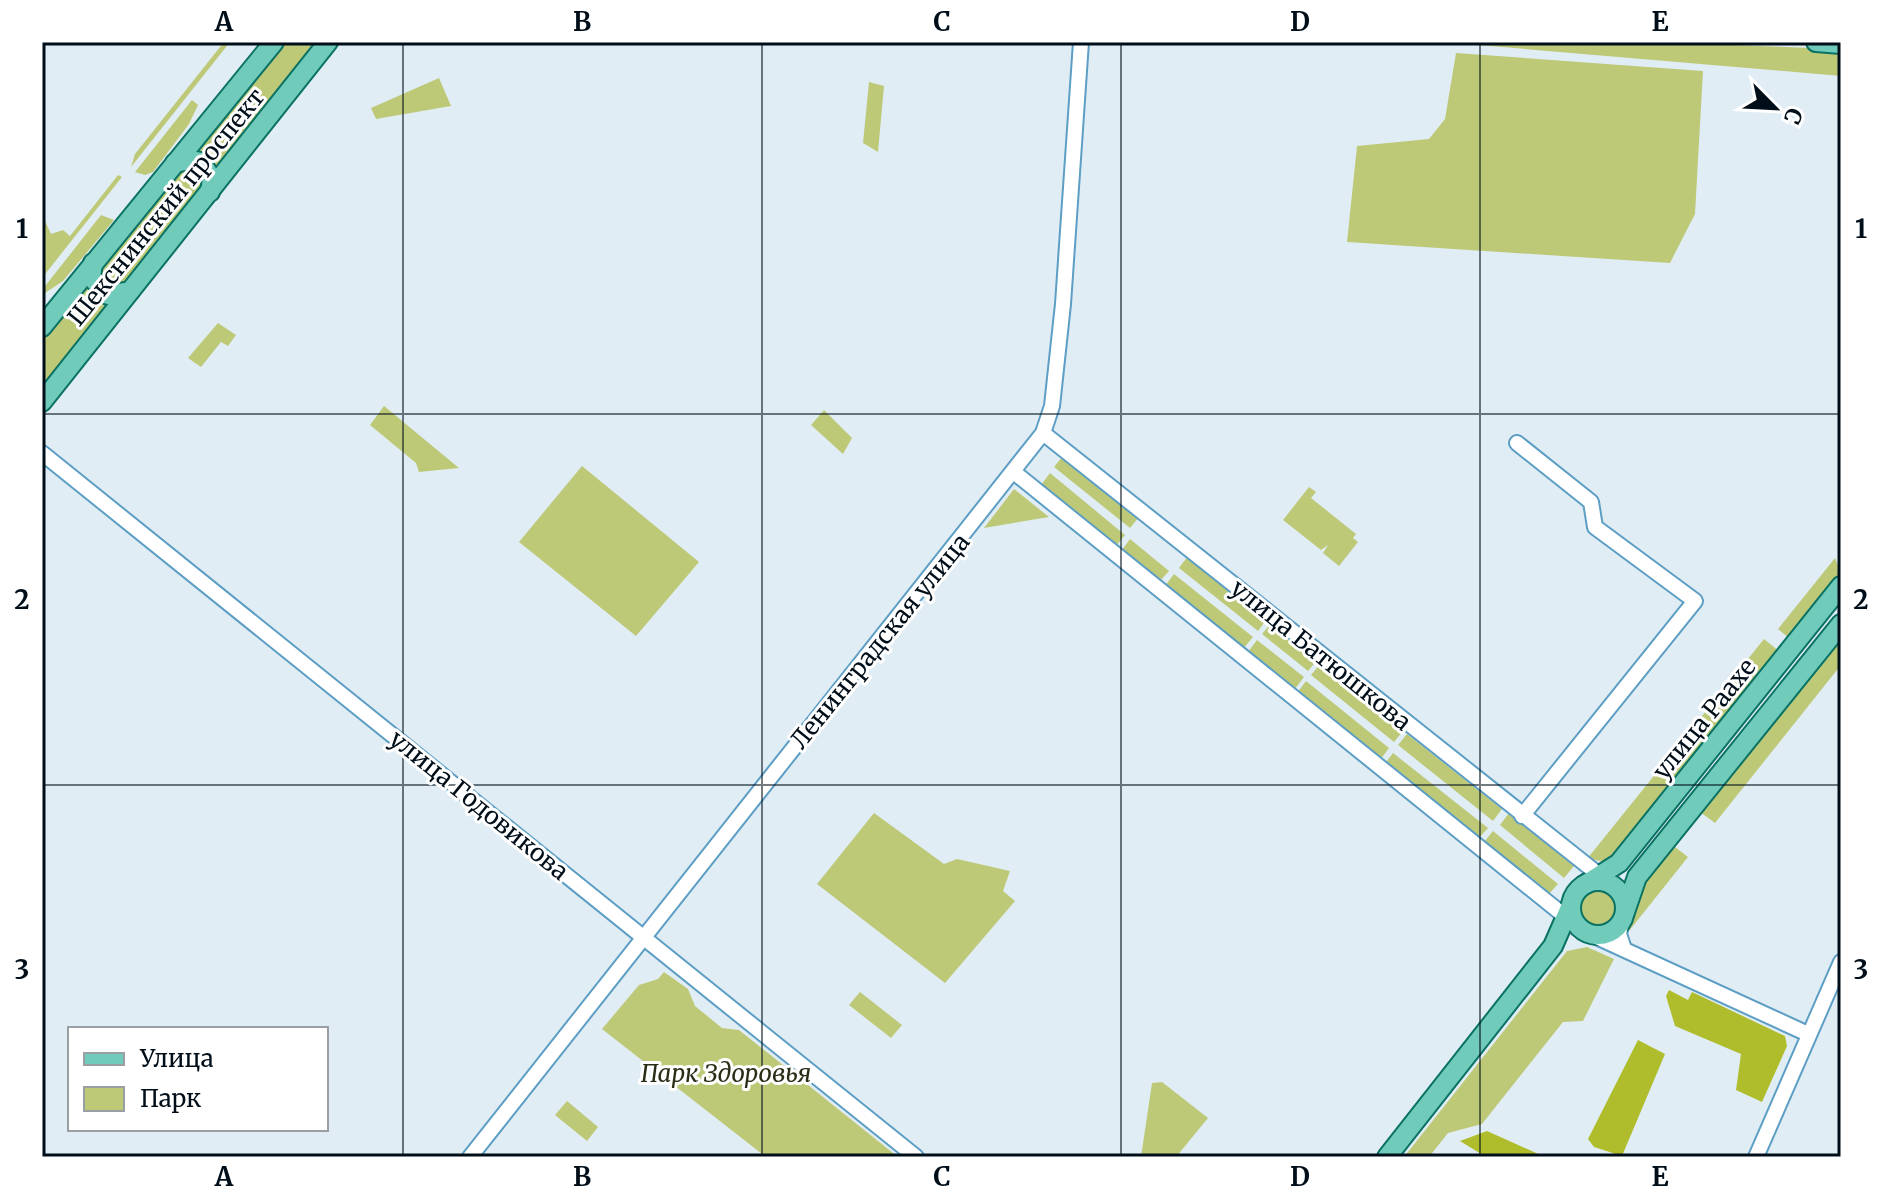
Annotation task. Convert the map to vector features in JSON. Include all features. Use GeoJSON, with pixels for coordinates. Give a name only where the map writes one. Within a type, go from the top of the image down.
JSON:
{"type":"FeatureCollection","features":[{"type":"Feature","properties":{"kind":"main road"},"geometry":{"type":"LineString","coordinates":[[42,327],[274,42]]}},
{"type":"Feature","properties":{"kind":"main road","name":"Шекснинский проспект"},"geometry":{"type":"LineString","coordinates":[[42,402],[328,42]]}},
{"type":"Feature","properties":{"kind":"main road"},"geometry":{"type":"LineString","coordinates":[[1816,42],[1841,44]]}},
{"type":"Feature","properties":{"kind":"main road"},"geometry":{"type":"LineString","coordinates":[[175,163],[189,160],[201,162],[212,179],[210,192]]}},
{"type":"Feature","properties":{"kind":"main road"},"geometry":{"type":"LineString","coordinates":[[93,263],[91,277],[108,295],[130,291]]}},
{"type":"Feature","properties":{"kind":"main road","name":"улица Раахе"},"geometry":{"type":"LineString","coordinates":[[1600,882],[1619,863],[1841,586]]}},
{"type":"Feature","properties":{"kind":"main road","name":"улица Раахе"},"geometry":{"type":"LineString","coordinates":[[1623,916],[1637,877],[1841,624]]}},
{"type":"Feature","properties":{"kind":"main road"},"geometry":{"type":"LineString","coordinates":[[1553,946],[1570,935],[1576,921],[1575,895],[1600,882],[1622,897],[1623,916],[1608,933],[1576,921]]}},
{"type":"Feature","properties":{"kind":"main road"},"geometry":{"type":"LineString","coordinates":[[1387,1157],[1576,921]]}},
{"type":"Feature","properties":{"kind":"street","name":"Ленинградская улица"},"geometry":{"type":"LineString","coordinates":[[470,1157],[1015,473],[1043,433],[1052,406],[1062,311],[1081,42]]}},
{"type":"Feature","properties":{"kind":"street","name":"улица Батюшкова"},"geometry":{"type":"LineString","coordinates":[[1043,433],[1522,816],[1600,882]]}},
{"type":"Feature","properties":{"kind":"street"},"geometry":{"type":"LineString","coordinates":[[1517,443],[1591,502],[1595,527],[1695,601],[1522,816]]}},
{"type":"Feature","properties":{"kind":"street","name":"улица Годовикова"},"geometry":{"type":"LineString","coordinates":[[42,453],[916,1157]]}},
{"type":"Feature","properties":{"kind":"street","name":"улица Батюшкова"},"geometry":{"type":"LineString","coordinates":[[1015,473],[1576,921],[1624,949],[1808,1034]]}},
{"type":"Feature","properties":{"kind":"street"},"geometry":{"type":"LineString","coordinates":[[1623,916],[1619,934],[1624,949]]}},
{"type":"Feature","properties":{"kind":"street"},"geometry":{"type":"LineString","coordinates":[[1756,1157],[1841,962]]}},
{"type":"Feature","properties":{"kind":"green space"},"geometry":{"type":"Polygon","coordinates":[[[224,42],[230,42],[131,167],[135,154],[224,42]]]}},
{"type":"Feature","properties":{"kind":"green space"},"geometry":{"type":"Polygon","coordinates":[[[281,42],[318,42],[215,172],[211,159],[190,154],[281,42]]]}},
{"type":"Feature","properties":{"kind":"green space"},"geometry":{"type":"Polygon","coordinates":[[[1645,42],[1841,49],[1841,76],[1455,43],[1645,42]]]}},
{"type":"Feature","properties":{"kind":"green space"},"geometry":{"type":"Polygon","coordinates":[[[1456,53],[1703,71],[1695,214],[1670,263],[1347,242],[1357,146],[1429,139],[1445,119],[1456,53]]]}},
{"type":"Feature","properties":{"kind":"green space"},"geometry":{"type":"Polygon","coordinates":[[[439,78],[451,106],[376,119],[371,108],[439,78]]]}},
{"type":"Feature","properties":{"kind":"green space"},"geometry":{"type":"Polygon","coordinates":[[[869,82],[884,86],[878,152],[863,143],[869,82]]]}},
{"type":"Feature","properties":{"kind":"green space"},"geometry":{"type":"Polygon","coordinates":[[[192,100],[198,105],[189,124],[153,172],[145,175],[135,172],[192,100]]]}},
{"type":"Feature","properties":{"kind":"green space"},"geometry":{"type":"Polygon","coordinates":[[[180,167],[192,167],[204,174],[206,186],[126,285],[114,288],[100,274],[101,265],[180,167]]]}},
{"type":"Feature","properties":{"kind":"green space"},"geometry":{"type":"Polygon","coordinates":[[[118,175],[122,177],[42,278],[42,214],[51,234],[63,230],[70,236],[118,175]]]}},
{"type":"Feature","properties":{"kind":"green space"},"geometry":{"type":"Polygon","coordinates":[[[101,215],[114,220],[63,281],[42,295],[42,290],[101,215]]]}},
{"type":"Feature","properties":{"kind":"green space"},"geometry":{"type":"Polygon","coordinates":[[[87,277],[111,302],[42,388],[42,338],[87,277]]]}},
{"type":"Feature","properties":{"kind":"green space"},"geometry":{"type":"Polygon","coordinates":[[[218,323],[236,335],[228,346],[221,342],[201,367],[188,358],[218,323]]]}},
{"type":"Feature","properties":{"kind":"green space"},"geometry":{"type":"Polygon","coordinates":[[[384,406],[459,468],[419,472],[416,463],[370,425],[384,406]]]}},
{"type":"Feature","properties":{"kind":"green space"},"geometry":{"type":"Polygon","coordinates":[[[824,410],[852,438],[843,454],[811,425],[824,410]]]}},
{"type":"Feature","properties":{"kind":"green space"},"geometry":{"type":"Polygon","coordinates":[[[1063,456],[1139,517],[1130,528],[1054,467],[1063,456]]]}},
{"type":"Feature","properties":{"kind":"green space"},"geometry":{"type":"Polygon","coordinates":[[[582,466],[699,562],[636,636],[519,542],[582,466]]]}},
{"type":"Feature","properties":{"kind":"green space"},"geometry":{"type":"Polygon","coordinates":[[[1050,473],[1125,535],[1116,546],[1041,485],[1050,473]]]}},
{"type":"Feature","properties":{"kind":"green space"},"geometry":{"type":"Polygon","coordinates":[[[1309,487],[1316,492],[1311,498],[1356,534],[1353,538],[1358,542],[1339,566],[1323,553],[1328,545],[1321,550],[1283,520],[1309,487]]]}},
{"type":"Feature","properties":{"kind":"green space"},"geometry":{"type":"Polygon","coordinates":[[[1014,489],[1049,517],[984,528],[1014,489]]]}},
{"type":"Feature","properties":{"kind":"green space"},"geometry":{"type":"Polygon","coordinates":[[[1130,539],[1169,571],[1160,581],[1122,550],[1130,539]]]}},
{"type":"Feature","properties":{"kind":"green space"},"geometry":{"type":"Polygon","coordinates":[[[1188,556],[1267,619],[1258,631],[1179,568],[1188,556]]]}},
{"type":"Feature","properties":{"kind":"green space"},"geometry":{"type":"Polygon","coordinates":[[[1835,558],[1839,570],[1835,593],[1795,643],[1778,629],[1835,558]]]}},
{"type":"Feature","properties":{"kind":"green space"},"geometry":{"type":"Polygon","coordinates":[[[1174,574],[1253,637],[1243,649],[1165,586],[1174,574]]]}},
{"type":"Feature","properties":{"kind":"green space"},"geometry":{"type":"Polygon","coordinates":[[[1272,622],[1318,659],[1308,671],[1262,634],[1272,622]]]}},
{"type":"Feature","properties":{"kind":"green space"},"geometry":{"type":"Polygon","coordinates":[[[1841,624],[1841,665],[1715,823],[1700,812],[1841,624]]]}},
{"type":"Feature","properties":{"kind":"green space"},"geometry":{"type":"Polygon","coordinates":[[[1764,639],[1785,656],[1621,864],[1587,859],[1764,639]]]}},
{"type":"Feature","properties":{"kind":"green space"},"geometry":{"type":"Polygon","coordinates":[[[1257,640],[1304,677],[1295,689],[1248,652],[1257,640]]]}},
{"type":"Feature","properties":{"kind":"green space"},"geometry":{"type":"Polygon","coordinates":[[[1321,663],[1404,730],[1394,742],[1311,675],[1321,663]]]}},
{"type":"Feature","properties":{"kind":"green space"},"geometry":{"type":"Polygon","coordinates":[[[1306,681],[1389,748],[1380,760],[1297,693],[1306,681]]]}},
{"type":"Feature","properties":{"kind":"green space"},"geometry":{"type":"Polygon","coordinates":[[[1407,734],[1502,809],[1493,821],[1398,745],[1407,734]]]}},
{"type":"Feature","properties":{"kind":"green space"},"geometry":{"type":"Polygon","coordinates":[[[1393,753],[1488,828],[1478,839],[1384,765],[1393,753]]]}},
{"type":"Feature","properties":{"kind":"green space"},"geometry":{"type":"Polygon","coordinates":[[[874,813],[944,864],[957,859],[1010,871],[1003,891],[1015,901],[945,983],[817,884],[874,813]]]}},
{"type":"Feature","properties":{"kind":"green space"},"geometry":{"type":"Polygon","coordinates":[[[1509,813],[1574,866],[1564,878],[1500,825],[1509,813]]]}},
{"type":"Feature","properties":{"kind":"green space"},"geometry":{"type":"Polygon","coordinates":[[[1493,831],[1558,884],[1548,895],[1484,842],[1493,831]]]}},
{"type":"Feature","properties":{"kind":"green space"},"geometry":{"type":"Polygon","coordinates":[[[1675,847],[1688,857],[1629,931],[1619,925],[1647,866],[1675,847]]]}},
{"type":"Feature","properties":{"kind":"green space"},"geometry":{"type":"Polygon","coordinates":[[[1598,889],[1612,895],[1618,909],[1612,923],[1598,929],[1584,923],[1578,909],[1584,895],[1598,889]]]}},
{"type":"Feature","properties":{"kind":"green space"},"geometry":{"type":"Polygon","coordinates":[[[1587,947],[1614,959],[1583,1021],[1563,1022],[1482,1124],[1448,1133],[1429,1157],[1404,1157],[1567,951],[1587,947]]]}},
{"type":"Feature","properties":{"kind":"green space","name":"Парк Здоровья"},"geometry":{"type":"Polygon","coordinates":[[[664,972],[688,989],[695,1006],[722,1028],[739,1030],[898,1157],[766,1157],[602,1029],[639,985],[658,979],[664,972]]]}},
{"type":"Feature","properties":{"kind":"green space"},"geometry":{"type":"Polygon","coordinates":[[[1669,990],[1688,1000],[1692,992],[1785,1036],[1787,1046],[1762,1102],[1736,1090],[1741,1054],[1675,1026],[1666,996],[1669,990]]]}},
{"type":"Feature","properties":{"kind":"green space"},"geometry":{"type":"Polygon","coordinates":[[[860,992],[902,1025],[891,1038],[849,1005],[860,992]]]}},
{"type":"Feature","properties":{"kind":"green space"},"geometry":{"type":"Polygon","coordinates":[[[1638,1040],[1665,1054],[1622,1156],[1594,1147],[1588,1139],[1638,1040]]]}},
{"type":"Feature","properties":{"kind":"green space"},"geometry":{"type":"Polygon","coordinates":[[[1162,1082],[1208,1118],[1176,1157],[1141,1157],[1152,1083],[1162,1082]]]}},
{"type":"Feature","properties":{"kind":"green space"},"geometry":{"type":"Polygon","coordinates":[[[567,1101],[598,1127],[587,1141],[555,1115],[567,1101]]]}},
{"type":"Feature","properties":{"kind":"green space"},"geometry":{"type":"Polygon","coordinates":[[[1487,1131],[1545,1157],[1486,1157],[1460,1141],[1487,1131]]]}}]}
